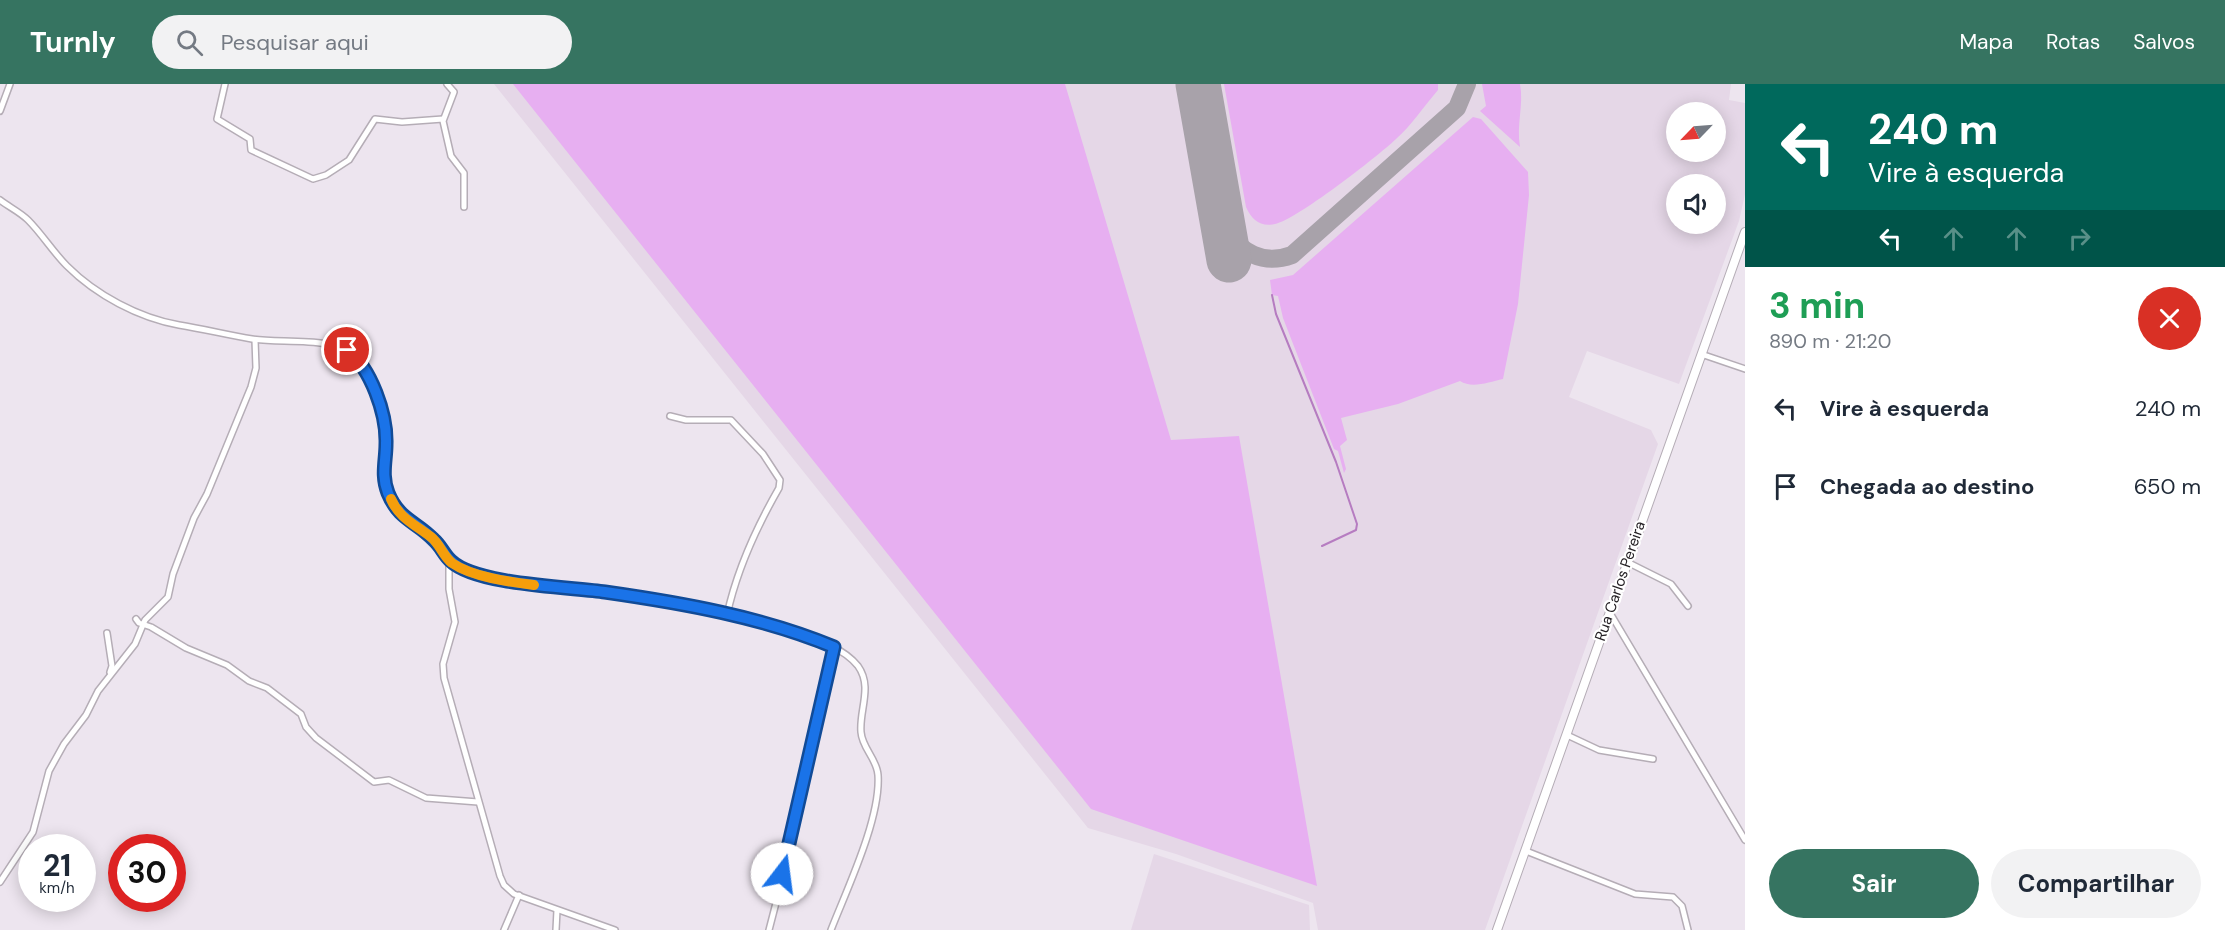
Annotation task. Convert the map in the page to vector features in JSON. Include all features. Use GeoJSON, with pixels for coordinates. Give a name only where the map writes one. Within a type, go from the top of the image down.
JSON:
{"type":"FeatureCollection","features":[{"type":"Feature","properties":{"kind":"main road","name":"Rua Carlos Pereira"},"geometry":{"type":"LineString","coordinates":[[1497,930],[1745,232]]}},
{"type":"Feature","properties":{"kind":"street"},"geometry":{"type":"LineString","coordinates":[[0,111],[10,84]]}},
{"type":"Feature","properties":{"kind":"street"},"geometry":{"type":"LineString","coordinates":[[225,84],[217,119],[250,139],[251,150],[289,170],[313,179],[326,175],[349,160],[365,137],[372,121],[402,122],[444,119]]}},
{"type":"Feature","properties":{"kind":"street"},"geometry":{"type":"LineString","coordinates":[[447,84],[454,92],[444,119],[451,156],[464,173],[464,207]]}},
{"type":"Feature","properties":{"kind":"street"},"geometry":{"type":"LineString","coordinates":[[0,200],[27,219],[66,265],[101,293],[148,316],[255,340],[338,346],[357,357],[369,376],[382,409],[386,444],[383,466],[387,490],[395,509],[411,524],[432,538],[449,560],[476,573],[529,584],[605,592],[753,620],[834,647],[858,667],[863,677],[865,693],[861,737],[874,760],[878,777],[877,797],[865,842],[831,930]]}},
{"type":"Feature","properties":{"kind":"street"},"geometry":{"type":"LineString","coordinates":[[0,882],[33,832],[49,771],[109,676],[135,644],[142,624],[168,597],[173,574],[194,518],[207,494],[251,387],[256,368],[255,340]]}},
{"type":"Feature","properties":{"kind":"street"},"geometry":{"type":"LineString","coordinates":[[1701,354],[1745,369]]}},
{"type":"Feature","properties":{"kind":"street"},"geometry":{"type":"LineString","coordinates":[[670,416],[686,420],[731,420],[763,454],[780,480],[779,488],[753,534],[735,583],[727,615]]}},
{"type":"Feature","properties":{"kind":"street"},"geometry":{"type":"LineString","coordinates":[[449,560],[449,589],[455,622],[443,664],[444,678],[500,876],[509,890],[519,896],[615,930]]}},
{"type":"Feature","properties":{"kind":"street"},"geometry":{"type":"LineString","coordinates":[[1627,562],[1671,584],[1688,606]]}},
{"type":"Feature","properties":{"kind":"street"},"geometry":{"type":"LineString","coordinates":[[1610,613],[1745,840]]}},
{"type":"Feature","properties":{"kind":"street"},"geometry":{"type":"LineString","coordinates":[[136,619],[186,648],[227,665],[249,681],[267,688],[301,714],[306,727],[316,738],[374,782],[389,780],[426,798],[478,802]]}},
{"type":"Feature","properties":{"kind":"street"},"geometry":{"type":"LineString","coordinates":[[106,633],[112,666],[109,676]]}},
{"type":"Feature","properties":{"kind":"street"},"geometry":{"type":"LineString","coordinates":[[769,930],[793,837],[808,755],[834,647]]}},
{"type":"Feature","properties":{"kind":"street"},"geometry":{"type":"LineString","coordinates":[[1567,735],[1599,750],[1653,759]]}},
{"type":"Feature","properties":{"kind":"street"},"geometry":{"type":"LineString","coordinates":[[1526,851],[1635,894],[1673,897],[1682,906],[1688,930]]}},
{"type":"Feature","properties":{"kind":"street"},"geometry":{"type":"LineString","coordinates":[[504,930],[519,896]]}},
{"type":"Feature","properties":{"kind":"street"},"geometry":{"type":"LineString","coordinates":[[556,930],[557,910]]}},
{"type":"Feature","properties":{"kind":"shaded area"},"geometry":{"type":"Polygon","coordinates":[[[494,84],[1731,84],[1729,100],[1745,103],[1745,194],[1739,221],[1679,384],[1587,351],[1569,397],[1651,430],[1658,444],[1485,930],[1318,930],[1313,903],[1176,854],[1088,828],[494,84]]]}},
{"type":"Feature","properties":{"kind":"shaded area"},"geometry":{"type":"Polygon","coordinates":[[[513,84],[1065,84],[1171,440],[1239,436],[1317,886],[1091,809],[513,84]]]}},
{"type":"Feature","properties":{"kind":"shaded area"},"geometry":{"type":"Polygon","coordinates":[[[1224,84],[1438,84],[1438,90],[1413,122],[1386,148],[1300,212],[1270,225],[1257,222],[1246,207],[1224,84]]]}},
{"type":"Feature","properties":{"kind":"shaded area"},"geometry":{"type":"Polygon","coordinates":[[[1482,84],[1520,84],[1520,147],[1480,111],[1486,106],[1482,84]]]}},
{"type":"Feature","properties":{"kind":"shaded area"},"geometry":{"type":"Polygon","coordinates":[[[1473,117],[1481,119],[1528,172],[1529,195],[1518,304],[1503,379],[1475,385],[1460,381],[1398,404],[1341,418],[1347,440],[1340,446],[1346,469],[1344,473],[1338,451],[1334,449],[1283,318],[1278,296],[1272,295],[1270,280],[1293,275],[1473,117]]]}},
{"type":"Feature","properties":{"kind":"shaded area"},"geometry":{"type":"Polygon","coordinates":[[[1154,854],[1309,905],[1310,930],[1131,930],[1154,854]]]}},
{"type":"Feature","properties":{"kind":"waterway"},"geometry":{"type":"LineString","coordinates":[[1272,295],[1276,314],[1336,462],[1357,524],[1356,530],[1322,546]]}},
{"type":"Feature","properties":{"kind":"taxiway"},"geometry":{"type":"LineString","coordinates":[[1223,229],[1253,255],[1271,259],[1292,255],[1457,108],[1467,84]]}},
{"type":"Feature","properties":{"kind":"runway"},"geometry":{"type":"LineString","coordinates":[[1198,84],[1229,260]]}},
{"type":"Feature","properties":{"kind":"slow traffic"},"geometry":{"type":"LineString","coordinates":[[391,499],[395,509],[411,524],[437,542],[454,564],[476,573],[534,585]]}},
{"type":"Feature","properties":{"kind":"route"},"geometry":{"type":"LineString","coordinates":[[347,350],[357,357],[369,376],[382,409],[386,444],[383,466],[387,490],[395,509],[411,524],[437,542],[454,564],[476,573],[529,584],[605,592],[753,620],[834,647],[808,755],[793,837],[782,874]]}}]}
